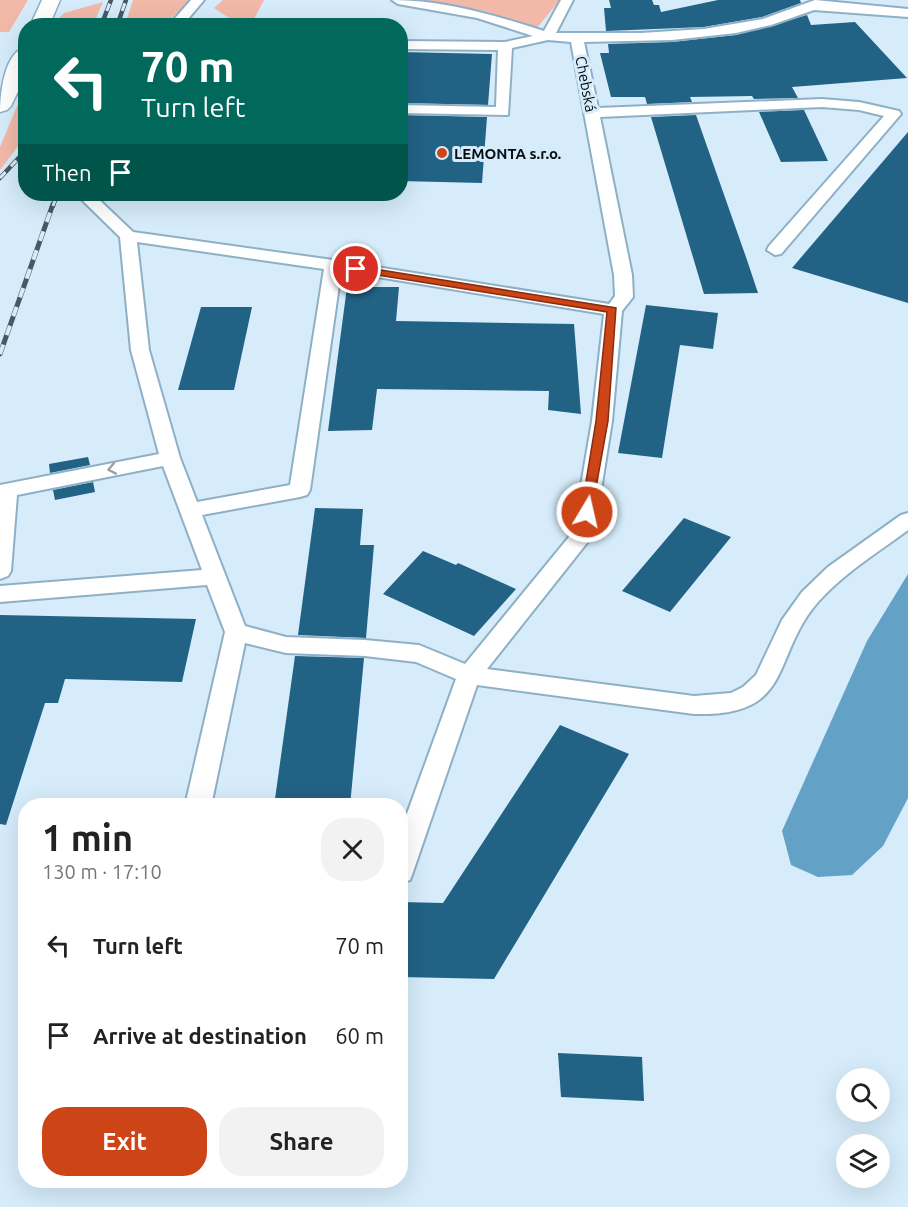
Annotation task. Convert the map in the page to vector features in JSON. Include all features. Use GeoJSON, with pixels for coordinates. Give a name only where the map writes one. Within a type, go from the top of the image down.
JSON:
{"type":"FeatureCollection","features":[{"type":"Feature","properties":{"kind":"street"},"geometry":{"type":"LineString","coordinates":[[43,18],[51,0]]}},
{"type":"Feature","properties":{"kind":"street"},"geometry":{"type":"LineString","coordinates":[[0,106],[18,69]]}},
{"type":"Feature","properties":{"kind":"lane"},"geometry":{"type":"LineString","coordinates":[[181,18],[198,0]]}},
{"type":"Feature","properties":{"kind":"lane","name":"Chebská"},"geometry":{"type":"LineString","coordinates":[[398,0],[479,15],[548,36],[577,38],[623,275],[624,297],[613,310],[602,421],[583,534],[469,675],[408,849]]}},
{"type":"Feature","properties":{"kind":"lane"},"geometry":{"type":"LineString","coordinates":[[408,45],[504,46],[548,36],[567,0]]}},
{"type":"Feature","properties":{"kind":"lane"},"geometry":{"type":"LineString","coordinates":[[577,38],[691,36],[752,25],[820,3],[908,13]]}},
{"type":"Feature","properties":{"kind":"lane"},"geometry":{"type":"LineString","coordinates":[[408,109],[503,112],[504,46]]}},
{"type":"Feature","properties":{"kind":"lane"},"geometry":{"type":"LineString","coordinates":[[775,250],[908,100]]}},
{"type":"Feature","properties":{"kind":"lane"},"geometry":{"type":"LineString","coordinates":[[592,113],[822,102],[859,106],[894,114]]}},
{"type":"Feature","properties":{"kind":"lane"},"geometry":{"type":"LineString","coordinates":[[91,201],[128,236],[333,265],[613,310]]}},
{"type":"Feature","properties":{"kind":"lane"},"geometry":{"type":"LineString","coordinates":[[128,236],[140,350],[170,458],[236,632],[200,798]]}},
{"type":"Feature","properties":{"kind":"lane"},"geometry":{"type":"LineString","coordinates":[[189,510],[300,490],[333,265]]}},
{"type":"Feature","properties":{"kind":"lane"},"geometry":{"type":"LineString","coordinates":[[0,571],[7,490],[170,458]]}},
{"type":"Feature","properties":{"kind":"lane"},"geometry":{"type":"LineString","coordinates":[[236,632],[286,645],[365,648],[419,654],[469,675],[694,705],[719,706],[741,699],[760,687],[771,671],[786,631],[800,609],[823,584],[908,520]]}},
{"type":"Feature","properties":{"kind":"lane"},"geometry":{"type":"LineString","coordinates":[[0,594],[215,577]]}},
{"type":"Feature","properties":{"kind":"shaded area"},"geometry":{"type":"Polygon","coordinates":[[[0,0],[28,0],[9,32],[0,32],[0,0]]]}},
{"type":"Feature","properties":{"kind":"shaded area"},"geometry":{"type":"Polygon","coordinates":[[[133,0],[190,0],[171,18],[127,18],[133,0]]]}},
{"type":"Feature","properties":{"kind":"shaded area"},"geometry":{"type":"Polygon","coordinates":[[[223,0],[264,0],[255,18],[229,18],[214,8],[223,0]]]}},
{"type":"Feature","properties":{"kind":"shaded area"},"geometry":{"type":"Polygon","coordinates":[[[424,0],[560,0],[536,29],[485,11],[424,0]]]}},
{"type":"Feature","properties":{"kind":"shaded area"},"geometry":{"type":"Polygon","coordinates":[[[103,2],[96,18],[59,18],[64,13],[103,2]]]}},
{"type":"Feature","properties":{"kind":"shaded area"},"geometry":{"type":"Polygon","coordinates":[[[18,104],[18,146],[0,170],[0,147],[18,104]]]}},
{"type":"Feature","properties":{"kind":"water"},"geometry":{"type":"Polygon","coordinates":[[[908,574],[908,798],[883,846],[852,875],[818,877],[791,865],[782,831],[867,641],[908,574]]]}},
{"type":"Feature","properties":{"kind":"building"},"geometry":{"type":"Polygon","coordinates":[[[609,0],[652,0],[654,5],[659,5],[661,12],[718,0],[800,0],[801,3],[762,17],[704,27],[606,31],[604,8],[611,8],[609,0]]]}},
{"type":"Feature","properties":{"kind":"building"},"geometry":{"type":"Polygon","coordinates":[[[807,15],[811,25],[855,22],[907,78],[792,87],[798,98],[690,97],[692,102],[647,104],[645,97],[611,97],[600,53],[609,53],[608,44],[672,42],[736,35],[807,15]]]}},
{"type":"Feature","properties":{"kind":"building"},"geometry":{"type":"Polygon","coordinates":[[[408,52],[492,54],[488,105],[408,103],[408,52]]]}},
{"type":"Feature","properties":{"kind":"building"},"geometry":{"type":"Polygon","coordinates":[[[804,110],[828,161],[781,162],[759,112],[804,110]]]}},
{"type":"Feature","properties":{"kind":"building","name":"LEMONTA s.r.o."},"geometry":{"type":"Polygon","coordinates":[[[408,115],[487,117],[482,183],[408,181],[408,115]]]}},
{"type":"Feature","properties":{"kind":"building"},"geometry":{"type":"Polygon","coordinates":[[[696,115],[758,293],[704,294],[651,117],[696,115]]]}},
{"type":"Feature","properties":{"kind":"building"},"geometry":{"type":"Polygon","coordinates":[[[908,132],[908,303],[792,268],[908,132]]]}},
{"type":"Feature","properties":{"kind":"building"},"geometry":{"type":"Polygon","coordinates":[[[347,287],[399,287],[396,321],[574,324],[581,414],[548,410],[549,391],[377,389],[372,430],[328,431],[347,287]]]}},
{"type":"Feature","properties":{"kind":"building"},"geometry":{"type":"Polygon","coordinates":[[[646,305],[718,313],[713,349],[680,345],[662,458],[618,453],[646,305]]]}},
{"type":"Feature","properties":{"kind":"building"},"geometry":{"type":"Polygon","coordinates":[[[201,307],[252,307],[234,390],[178,390],[201,307]]]}},
{"type":"Feature","properties":{"kind":"building"},"geometry":{"type":"Polygon","coordinates":[[[88,457],[90,465],[50,473],[49,464],[88,457]]]}},
{"type":"Feature","properties":{"kind":"building"},"geometry":{"type":"Polygon","coordinates":[[[93,482],[95,492],[55,500],[53,490],[93,482]]]}},
{"type":"Feature","properties":{"kind":"building"},"geometry":{"type":"Polygon","coordinates":[[[315,508],[363,509],[360,545],[374,545],[366,638],[298,635],[315,508]]]}},
{"type":"Feature","properties":{"kind":"building"},"geometry":{"type":"Polygon","coordinates":[[[684,518],[731,537],[670,612],[622,591],[684,518]]]}},
{"type":"Feature","properties":{"kind":"building"},"geometry":{"type":"Polygon","coordinates":[[[423,551],[456,565],[458,563],[516,589],[474,636],[383,594],[423,551]]]}},
{"type":"Feature","properties":{"kind":"building"},"geometry":{"type":"Polygon","coordinates":[[[0,615],[196,619],[182,682],[65,679],[58,703],[45,703],[6,825],[0,824],[0,615]]]}},
{"type":"Feature","properties":{"kind":"building"},"geometry":{"type":"Polygon","coordinates":[[[295,656],[364,658],[351,798],[275,798],[295,656]]]}},
{"type":"Feature","properties":{"kind":"building"},"geometry":{"type":"Polygon","coordinates":[[[560,725],[629,754],[494,979],[408,977],[408,902],[443,903],[560,725]]]}},
{"type":"Feature","properties":{"kind":"building"},"geometry":{"type":"Polygon","coordinates":[[[558,1053],[642,1057],[644,1101],[561,1097],[558,1053]]]}},
{"type":"Feature","properties":{"kind":"railway"},"geometry":{"type":"LineString","coordinates":[[104,18],[111,0]]}},
{"type":"Feature","properties":{"kind":"railway"},"geometry":{"type":"LineString","coordinates":[[120,18],[126,0]]}},
{"type":"Feature","properties":{"kind":"railway"},"geometry":{"type":"LineString","coordinates":[[0,178],[18,159]]}},
{"type":"Feature","properties":{"kind":"railway"},"geometry":{"type":"LineString","coordinates":[[53,206],[55,201]]}},
{"type":"Feature","properties":{"kind":"railway"},"geometry":{"type":"LineString","coordinates":[[0,354],[53,204]]}},
{"type":"Feature","properties":{"kind":"place","name":"LEMONTA s.r.o."},"geometry":{"type":"Point","coordinates":[442,153]}},
{"type":"Feature","properties":{"kind":"route"},"geometry":{"type":"LineString","coordinates":[[356,269],[613,310],[602,421],[587,512]]}}]}
